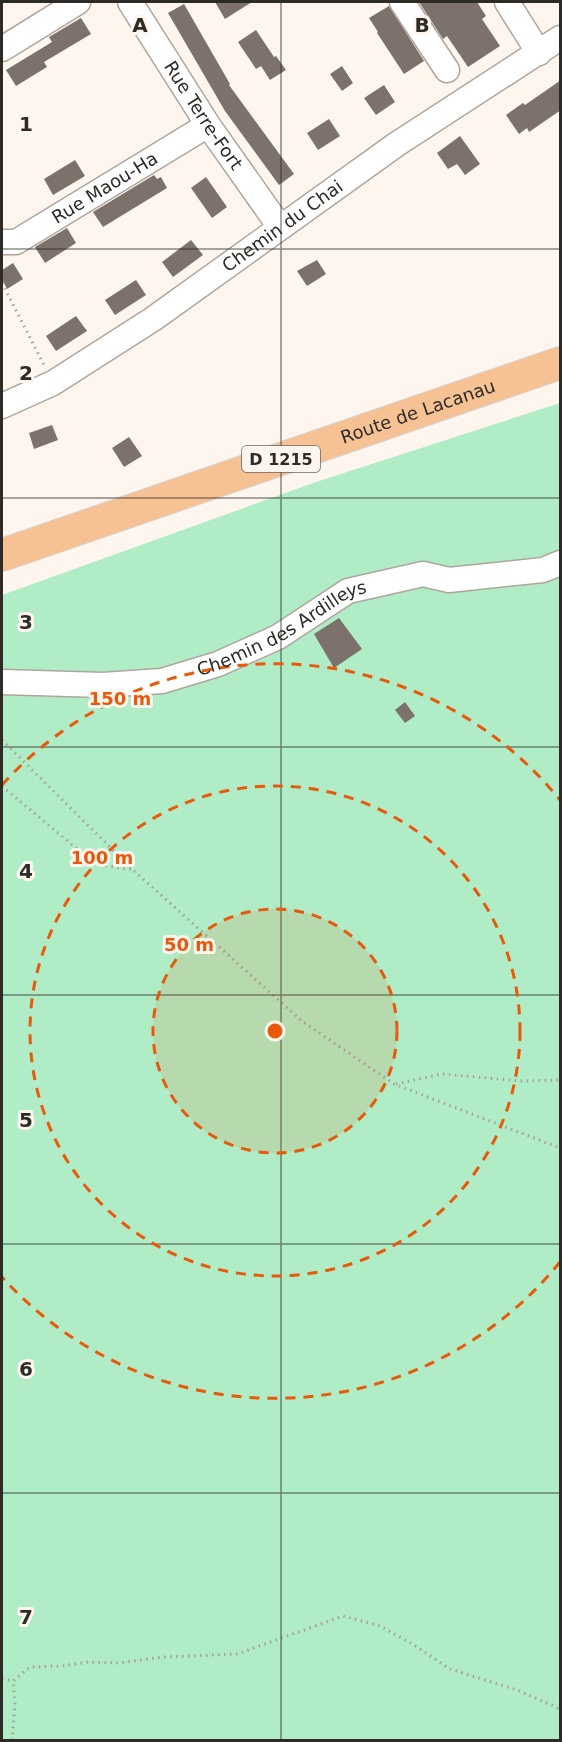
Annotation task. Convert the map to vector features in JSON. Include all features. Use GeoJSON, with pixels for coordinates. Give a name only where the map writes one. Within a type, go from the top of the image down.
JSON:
{"type":"FeatureCollection","features":[{"type":"Feature","properties":{"kind":"main road","name":"Route de Lacanau"},"geometry":{"type":"LineString","coordinates":[[2,555],[561,363]]}},
{"type":"Feature","properties":{"kind":"street"},"geometry":{"type":"LineString","coordinates":[[2,49],[78,2]]}},
{"type":"Feature","properties":{"kind":"street","name":"Rue Terre-Fort"},"geometry":{"type":"LineString","coordinates":[[130,2],[208,125],[280,227]]}},
{"type":"Feature","properties":{"kind":"street"},"geometry":{"type":"LineString","coordinates":[[402,2],[447,70]]}},
{"type":"Feature","properties":{"kind":"street"},"geometry":{"type":"LineString","coordinates":[[507,2],[538,53]]}},
{"type":"Feature","properties":{"kind":"street","name":"Chemin du Chai"},"geometry":{"type":"LineString","coordinates":[[2,406],[53,383],[153,319],[397,144],[561,38]]}},
{"type":"Feature","properties":{"kind":"street","name":"Rue Maou-Ha"},"geometry":{"type":"LineString","coordinates":[[2,242],[16,242],[208,125]]}},
{"type":"Feature","properties":{"kind":"street","name":"Chemin des Ardilleys"},"geometry":{"type":"LineString","coordinates":[[2,682],[103,686],[162,681],[218,664],[278,637],[348,591],[423,574],[449,580],[543,570],[561,563]]}},
{"type":"Feature","properties":{"kind":"path"},"geometry":{"type":"LineString","coordinates":[[2,284],[53,383]]}},
{"type":"Feature","properties":{"kind":"path"},"geometry":{"type":"LineString","coordinates":[[2,740],[133,870],[302,1021],[394,1084],[561,1148]]}},
{"type":"Feature","properties":{"kind":"path"},"geometry":{"type":"LineString","coordinates":[[2,786],[95,864],[133,870]]}},
{"type":"Feature","properties":{"kind":"path"},"geometry":{"type":"LineString","coordinates":[[394,1084],[442,1074],[522,1081],[561,1080]]}},
{"type":"Feature","properties":{"kind":"path"},"geometry":{"type":"LineString","coordinates":[[2,1679],[13,1681],[30,1667],[237,1654],[343,1616],[380,1626],[450,1669],[517,1690],[558,1708],[561,1707]]}},
{"type":"Feature","properties":{"kind":"path"},"geometry":{"type":"LineString","coordinates":[[12,1740],[15,1704],[13,1681]]}},
{"type":"Feature","properties":{"kind":"green space"},"geometry":{"type":"Polygon","coordinates":[[[560,403],[560,1740],[2,1740],[2,595],[316,482],[560,403]]]}},
{"type":"Feature","properties":{"kind":"building"},"geometry":{"type":"Polygon","coordinates":[[[215,2],[252,2],[225,19],[215,2]]]}},
{"type":"Feature","properties":{"kind":"building"},"geometry":{"type":"Polygon","coordinates":[[[419,2],[477,2],[486,16],[482,19],[500,46],[468,67],[447,36],[443,39],[419,2]]]}},
{"type":"Feature","properties":{"kind":"building"},"geometry":{"type":"Polygon","coordinates":[[[184,4],[229,85],[294,174],[279,185],[225,111],[168,13],[184,4]]]}},
{"type":"Feature","properties":{"kind":"building"},"geometry":{"type":"Polygon","coordinates":[[[389,6],[424,61],[404,74],[369,18],[389,6]]]}},
{"type":"Feature","properties":{"kind":"building"},"geometry":{"type":"Polygon","coordinates":[[[81,18],[91,34],[44,62],[47,67],[16,86],[6,70],[52,42],[49,37],[81,18]]]}},
{"type":"Feature","properties":{"kind":"building"},"geometry":{"type":"Polygon","coordinates":[[[256,30],[286,70],[270,80],[261,66],[256,69],[238,42],[256,30]]]}},
{"type":"Feature","properties":{"kind":"building"},"geometry":{"type":"Polygon","coordinates":[[[342,66],[353,83],[342,91],[330,74],[342,66]]]}},
{"type":"Feature","properties":{"kind":"building"},"geometry":{"type":"Polygon","coordinates":[[[561,80],[561,110],[529,132],[527,128],[519,134],[506,115],[561,80]]]}},
{"type":"Feature","properties":{"kind":"building"},"geometry":{"type":"Polygon","coordinates":[[[384,85],[395,102],[376,115],[364,98],[384,85]]]}},
{"type":"Feature","properties":{"kind":"building"},"geometry":{"type":"Polygon","coordinates":[[[329,119],[340,136],[318,150],[307,133],[329,119]]]}},
{"type":"Feature","properties":{"kind":"building"},"geometry":{"type":"Polygon","coordinates":[[[460,136],[480,164],[465,175],[457,164],[448,169],[437,153],[460,136]]]}},
{"type":"Feature","properties":{"kind":"building"},"geometry":{"type":"Polygon","coordinates":[[[75,160],[85,176],[53,195],[44,179],[75,160]]]}},
{"type":"Feature","properties":{"kind":"building"},"geometry":{"type":"Polygon","coordinates":[[[154,175],[157,179],[161,177],[167,188],[103,227],[93,212],[154,175]]]}},
{"type":"Feature","properties":{"kind":"building"},"geometry":{"type":"Polygon","coordinates":[[[206,177],[227,207],[212,218],[191,188],[206,177]]]}},
{"type":"Feature","properties":{"kind":"building"},"geometry":{"type":"Polygon","coordinates":[[[67,228],[76,243],[45,263],[35,247],[67,228]]]}},
{"type":"Feature","properties":{"kind":"building"},"geometry":{"type":"Polygon","coordinates":[[[191,240],[203,255],[173,277],[162,262],[191,240]]]}},
{"type":"Feature","properties":{"kind":"building"},"geometry":{"type":"Polygon","coordinates":[[[317,260],[326,274],[307,286],[297,271],[317,260]]]}},
{"type":"Feature","properties":{"kind":"building"},"geometry":{"type":"Polygon","coordinates":[[[13,263],[23,279],[7,289],[2,279],[2,270],[13,263]]]}},
{"type":"Feature","properties":{"kind":"building"},"geometry":{"type":"Polygon","coordinates":[[[136,280],[146,295],[115,315],[105,300],[136,280]]]}},
{"type":"Feature","properties":{"kind":"building"},"geometry":{"type":"Polygon","coordinates":[[[76,316],[87,331],[56,351],[46,336],[76,316]]]}},
{"type":"Feature","properties":{"kind":"building"},"geometry":{"type":"Polygon","coordinates":[[[52,425],[58,440],[34,449],[29,433],[52,425]]]}},
{"type":"Feature","properties":{"kind":"building"},"geometry":{"type":"Polygon","coordinates":[[[129,437],[142,456],[124,467],[112,448],[129,437]]]}},
{"type":"Feature","properties":{"kind":"building"},"geometry":{"type":"Polygon","coordinates":[[[339,618],[362,649],[334,668],[314,634],[339,618]]]}},
{"type":"Feature","properties":{"kind":"building"},"geometry":{"type":"Polygon","coordinates":[[[405,702],[415,716],[405,723],[395,710],[405,702]]]}}]}
